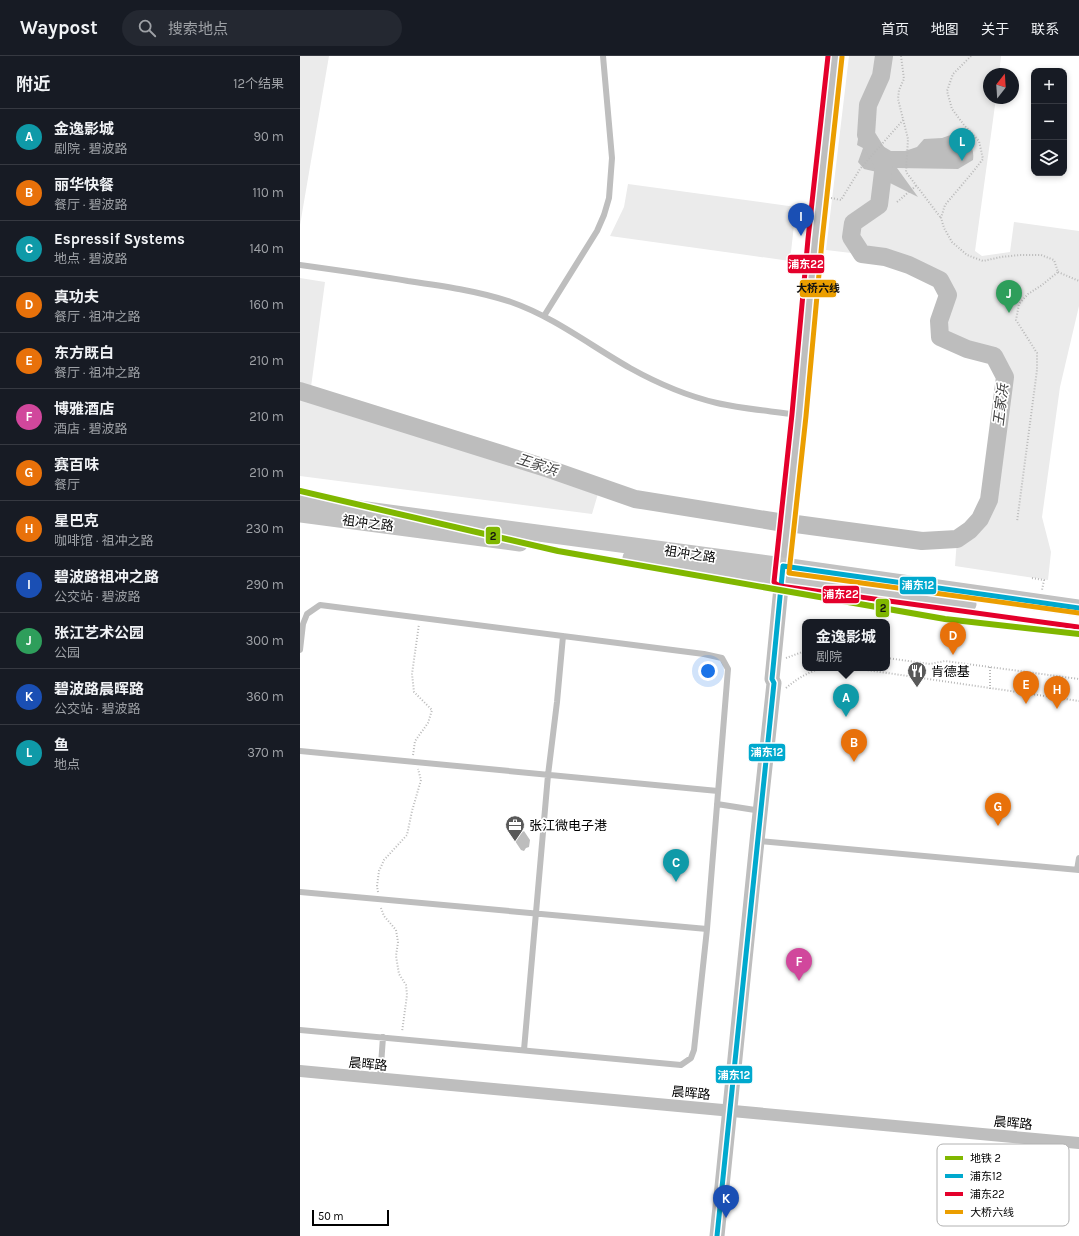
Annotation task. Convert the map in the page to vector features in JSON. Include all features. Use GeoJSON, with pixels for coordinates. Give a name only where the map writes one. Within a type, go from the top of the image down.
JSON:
{"type":"FeatureCollection","features":[{"type":"Feature","properties":{"kind":"main road","name":"祖冲之路"},"geometry":{"type":"LineString","coordinates":[[300,501],[782,573],[1079,620]]}},
{"type":"Feature","properties":{"kind":"main road","name":"祖冲之路"},"geometry":{"type":"LineString","coordinates":[[300,514],[534,545],[1079,608]]}},
{"type":"Feature","properties":{"kind":"street"},"geometry":{"type":"LineString","coordinates":[[717,1236],[727,1111],[754,840],[774,683],[772,679],[782,573],[835,56]]}},
{"type":"Feature","properties":{"kind":"street"},"geometry":{"type":"LineString","coordinates":[[754,840],[755,810],[769,682],[772,679]]}},
{"type":"Feature","properties":{"kind":"street","name":"晨晖路"},"geometry":{"type":"LineString","coordinates":[[300,1071],[1079,1143]]}},
{"type":"Feature","properties":{"kind":"street"},"geometry":{"type":"LineString","coordinates":[[710,1236],[727,1111]]}},
{"type":"Feature","properties":{"kind":"lane"},"geometry":{"type":"LineString","coordinates":[[544,316],[596,231],[604,215],[608,198],[612,158],[602,56]]}},
{"type":"Feature","properties":{"kind":"lane"},"geometry":{"type":"LineString","coordinates":[[300,265],[439,285],[480,293],[512,302],[544,316],[631,368],[662,384],[689,395],[716,403],[743,408],[799,415]]}},
{"type":"Feature","properties":{"kind":"lane"},"geometry":{"type":"LineString","coordinates":[[300,650],[303,624],[307,614],[320,605],[704,654],[722,658],[728,669],[707,929],[694,1050],[691,1058],[681,1064],[300,1030]]}},
{"type":"Feature","properties":{"kind":"lane"},"geometry":{"type":"LineString","coordinates":[[524,1050],[548,775],[557,702],[562,636]]}},
{"type":"Feature","properties":{"kind":"lane"},"geometry":{"type":"LineString","coordinates":[[300,752],[718,790]]}},
{"type":"Feature","properties":{"kind":"lane"},"geometry":{"type":"LineString","coordinates":[[717,804],[755,810]]}},
{"type":"Feature","properties":{"kind":"lane"},"geometry":{"type":"LineString","coordinates":[[754,840],[1078,870],[1079,858]]}},
{"type":"Feature","properties":{"kind":"lane"},"geometry":{"type":"LineString","coordinates":[[300,892],[707,929]]}},
{"type":"Feature","properties":{"kind":"lane"},"geometry":{"type":"LineString","coordinates":[[380,1079],[382,1037]]}},
{"type":"Feature","properties":{"kind":"path"},"geometry":{"type":"LineString","coordinates":[[901,56],[904,79],[899,90],[898,99],[908,139],[906,172],[942,218]]}},
{"type":"Feature","properties":{"kind":"path"},"geometry":{"type":"LineString","coordinates":[[971,56],[954,74],[947,91],[952,109],[979,141],[983,159],[945,205],[942,218],[944,228],[952,242],[967,255],[983,261],[1001,257],[1040,255],[1054,260],[1058,272],[1079,281]]}},
{"type":"Feature","properties":{"kind":"path"},"geometry":{"type":"LineString","coordinates":[[820,197],[841,200],[860,168],[904,119]]}},
{"type":"Feature","properties":{"kind":"path"},"geometry":{"type":"LineString","coordinates":[[897,202],[917,185]]}},
{"type":"Feature","properties":{"kind":"path"},"geometry":{"type":"LineString","coordinates":[[1017,522],[1037,370],[1037,353],[1016,320],[1019,304],[1028,294],[1058,272]]}},
{"type":"Feature","properties":{"kind":"path"},"geometry":{"type":"LineString","coordinates":[[1032,578],[1044,580],[1041,603]]}},
{"type":"Feature","properties":{"kind":"path"},"geometry":{"type":"LineString","coordinates":[[401,1039],[406,985],[399,974],[396,956],[398,942],[396,930],[384,916],[380,907],[377,886],[379,871],[384,860],[407,835],[421,780],[413,753],[415,741],[428,724],[432,710],[414,692],[412,674],[419,618]]}},
{"type":"Feature","properties":{"kind":"path"},"geometry":{"type":"LineString","coordinates":[[774,663],[802,652]]}},
{"type":"Feature","properties":{"kind":"path"},"geometry":{"type":"LineString","coordinates":[[890,658],[930,664],[946,661],[1079,679]]}},
{"type":"Feature","properties":{"kind":"path"},"geometry":{"type":"LineString","coordinates":[[990,667],[990,688]]}},
{"type":"Feature","properties":{"kind":"path"},"geometry":{"type":"LineString","coordinates":[[785,689],[796,680],[813,671]]}},
{"type":"Feature","properties":{"kind":"path"},"geometry":{"type":"LineString","coordinates":[[874,671],[1079,702]]}},
{"type":"Feature","properties":{"kind":"shaded area"},"geometry":{"type":"Polygon","coordinates":[[[300,56],[329,56],[300,225],[300,56]]]}},
{"type":"Feature","properties":{"kind":"shaded area"},"geometry":{"type":"Polygon","coordinates":[[[849,56],[1001,56],[1000,68],[983,68],[983,104],[995,104],[975,251],[982,256],[1010,252],[1014,222],[1079,231],[1079,306],[1060,387],[1042,517],[1051,552],[1048,580],[955,566],[957,539],[970,530],[980,519],[989,500],[1005,377],[994,356],[967,349],[940,337],[939,321],[948,295],[940,280],[909,265],[885,257],[826,250],[849,56]]]}},
{"type":"Feature","properties":{"kind":"shaded area"},"geometry":{"type":"Polygon","coordinates":[[[861,121],[870,124],[871,134],[876,142],[891,151],[905,151],[917,147],[924,139],[942,138],[956,133],[967,141],[973,150],[973,160],[958,169],[897,168],[918,197],[888,182],[877,172],[864,169],[858,162],[863,148],[857,145],[861,121]]]}},
{"type":"Feature","properties":{"kind":"shaded area"},"geometry":{"type":"Polygon","coordinates":[[[628,184],[796,207],[790,261],[610,236],[624,207],[628,184]]]}},
{"type":"Feature","properties":{"kind":"shaded area"},"geometry":{"type":"Polygon","coordinates":[[[300,278],[325,282],[311,387],[602,480],[592,514],[300,476],[300,278]]]}},
{"type":"Feature","properties":{"kind":"shaded area"},"geometry":{"type":"Polygon","coordinates":[[[524,831],[530,840],[529,847],[524,851],[521,850],[515,841],[517,836],[524,831]]]}},
{"type":"Feature","properties":{"kind":"waterway","name":"王家浜"},"geometry":{"type":"LineString","coordinates":[[796,524],[922,541],[957,539],[970,530],[980,519],[989,500],[1005,377],[994,356],[967,349],[940,337],[939,321],[948,295],[940,280],[909,265],[885,257],[862,254],[851,237],[853,223],[879,205],[884,164],[866,135],[868,105],[881,76],[884,56]]}},
{"type":"Feature","properties":{"kind":"waterway","name":"王家浜"},"geometry":{"type":"LineString","coordinates":[[300,391],[549,469],[635,499],[778,522]]}},
{"type":"Feature","properties":{"kind":"metro line","name":"2"},"geometry":{"type":"LineString","coordinates":[[300,491],[558,551],[945,619],[1079,634]]}},
{"type":"Feature","properties":{"kind":"transit line","name":"浦东22"},"geometry":{"type":"LineString","coordinates":[[828,56],[808,239],[792,414],[774,582],[780,586],[1078,627]]}},
{"type":"Feature","properties":{"kind":"transit line","name":"大桥六线"},"geometry":{"type":"LineString","coordinates":[[842,57],[789,573],[1079,613]]}},
{"type":"Feature","properties":{"kind":"transit line","name":"浦东12"},"geometry":{"type":"LineString","coordinates":[[717,1236],[774,683],[772,679],[783,566],[1079,608]]}},
{"type":"Feature","properties":{"kind":"place","name":"鱼"},"geometry":{"type":"Point","coordinates":[962,161]}},
{"type":"Feature","properties":{"kind":"place","name":"碧波路祖冲之路"},"geometry":{"type":"Point","coordinates":[801,236]}},
{"type":"Feature","properties":{"kind":"place","name":"张江艺术公园"},"geometry":{"type":"Point","coordinates":[1009,313]}},
{"type":"Feature","properties":{"kind":"place","name":"真功夫"},"geometry":{"type":"Point","coordinates":[953,655]}},
{"type":"Feature","properties":{"kind":"place","name":"肯德基"},"geometry":{"type":"Point","coordinates":[917,688]}},
{"type":"Feature","properties":{"kind":"place","name":"东方既白"},"geometry":{"type":"Point","coordinates":[1026,704]}},
{"type":"Feature","properties":{"kind":"place","name":"星巴克"},"geometry":{"type":"Point","coordinates":[1057,709]}},
{"type":"Feature","properties":{"kind":"place","name":"金逸影城"},"geometry":{"type":"Point","coordinates":[846,717]}},
{"type":"Feature","properties":{"kind":"place","name":"丽华快餐"},"geometry":{"type":"Point","coordinates":[854,762]}},
{"type":"Feature","properties":{"kind":"place","name":"赛百味"},"geometry":{"type":"Point","coordinates":[998,826]}},
{"type":"Feature","properties":{"kind":"place","name":"张江微电子港"},"geometry":{"type":"Point","coordinates":[515,842]}},
{"type":"Feature","properties":{"kind":"place","name":"Espressif Systems"},"geometry":{"type":"Point","coordinates":[676,882]}},
{"type":"Feature","properties":{"kind":"place","name":"博雅酒店"},"geometry":{"type":"Point","coordinates":[799,981]}},
{"type":"Feature","properties":{"kind":"place","name":"碧波路晨晖路"},"geometry":{"type":"Point","coordinates":[726,1218]}}]}
